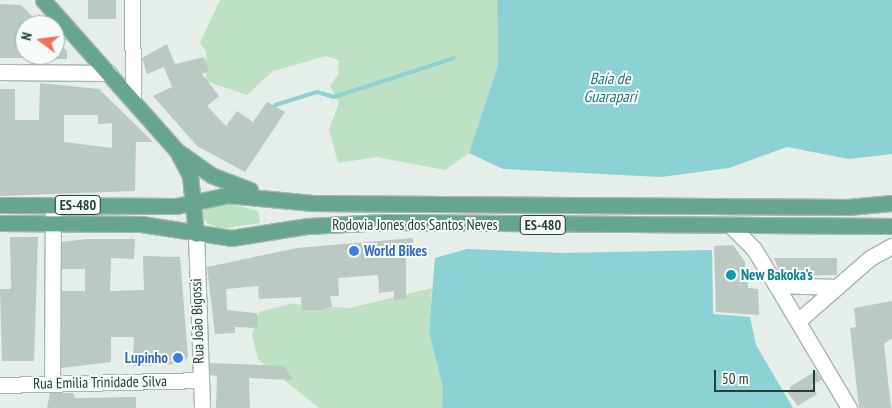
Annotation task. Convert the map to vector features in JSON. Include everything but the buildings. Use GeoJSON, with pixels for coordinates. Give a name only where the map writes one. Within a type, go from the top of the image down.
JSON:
{"type":"FeatureCollection","features":[{"type":"Feature","properties":{"kind":"main road"},"geometry":{"type":"LineString","coordinates":[[43,0],[176,150],[190,176],[196,234]]}},
{"type":"Feature","properties":{"kind":"main road"},"geometry":{"type":"LineString","coordinates":[[176,150],[228,183],[270,196]]}},
{"type":"Feature","properties":{"kind":"main road","name":"Rodovia Jones dos Santos Neves"},"geometry":{"type":"LineString","coordinates":[[0,205],[193,204],[228,195],[270,196],[322,203],[848,207],[892,203]]}},
{"type":"Feature","properties":{"kind":"main road","name":"Rodovia Jones dos Santos Neves"},"geometry":{"type":"LineString","coordinates":[[0,223],[141,224],[231,238],[308,226],[385,222],[732,227],[892,226]]}},
{"type":"Feature","properties":{"kind":"street"},"geometry":{"type":"LineString","coordinates":[[132,0],[133,100]]}},
{"type":"Feature","properties":{"kind":"street"},"geometry":{"type":"LineString","coordinates":[[0,72],[109,73]]}},
{"type":"Feature","properties":{"kind":"street"},"geometry":{"type":"LineString","coordinates":[[52,383],[53,205]]}},
{"type":"Feature","properties":{"kind":"street"},"geometry":{"type":"LineString","coordinates":[[732,227],[754,249],[799,320],[849,408]]}},
{"type":"Feature","properties":{"kind":"street","name":"Rua João Bigossi"},"geometry":{"type":"LineString","coordinates":[[196,234],[202,408]]}},
{"type":"Feature","properties":{"kind":"street"},"geometry":{"type":"LineString","coordinates":[[799,320],[837,287],[892,246]]}},
{"type":"Feature","properties":{"kind":"street"},"geometry":{"type":"LineString","coordinates":[[776,285],[837,287]]}},
{"type":"Feature","properties":{"kind":"street","name":"Rua Emilia Trinidade Silva"},"geometry":{"type":"LineString","coordinates":[[0,385],[200,380]]}},
{"type":"Feature","properties":{"kind":"green space"},"geometry":{"type":"Polygon","coordinates":[[[220,0],[497,0],[498,65],[469,153],[445,170],[377,157],[338,163],[329,129],[339,103],[330,86],[338,75],[339,60],[326,56],[273,71],[247,95],[206,81],[206,51],[200,43],[220,0]]]}},
{"type":"Feature","properties":{"kind":"green space"},"geometry":{"type":"Polygon","coordinates":[[[224,202],[258,211],[260,223],[221,229],[207,223],[202,213],[211,204],[224,202]]]}},
{"type":"Feature","properties":{"kind":"green space"},"geometry":{"type":"Polygon","coordinates":[[[432,288],[429,332],[443,388],[442,408],[319,408],[258,359],[252,335],[259,312],[290,304],[350,308],[432,288]]]}},
{"type":"Feature","properties":{"kind":"water","name":"Baía de Guarapari"},"geometry":{"type":"Polygon","coordinates":[[[497,0],[892,0],[892,154],[849,159],[787,147],[729,168],[661,177],[503,169],[469,153],[498,65],[497,0]]]}},
{"type":"Feature","properties":{"kind":"water"},"geometry":{"type":"Polygon","coordinates":[[[467,249],[562,253],[712,250],[713,314],[750,317],[756,345],[793,408],[442,408],[443,388],[429,332],[435,258],[467,249]]]}},
{"type":"Feature","properties":{"kind":"waterway"},"geometry":{"type":"LineString","coordinates":[[275,105],[317,92],[334,97],[454,58]]}},
{"type":"Feature","properties":{"kind":"place","name":"World Bikes"},"geometry":{"type":"Point","coordinates":[354,251]}},
{"type":"Feature","properties":{"kind":"place","name":"New Bakoka's"},"geometry":{"type":"Point","coordinates":[731,275]}},
{"type":"Feature","properties":{"kind":"place","name":"Lupinho"},"geometry":{"type":"Point","coordinates":[178,358]}}]}
